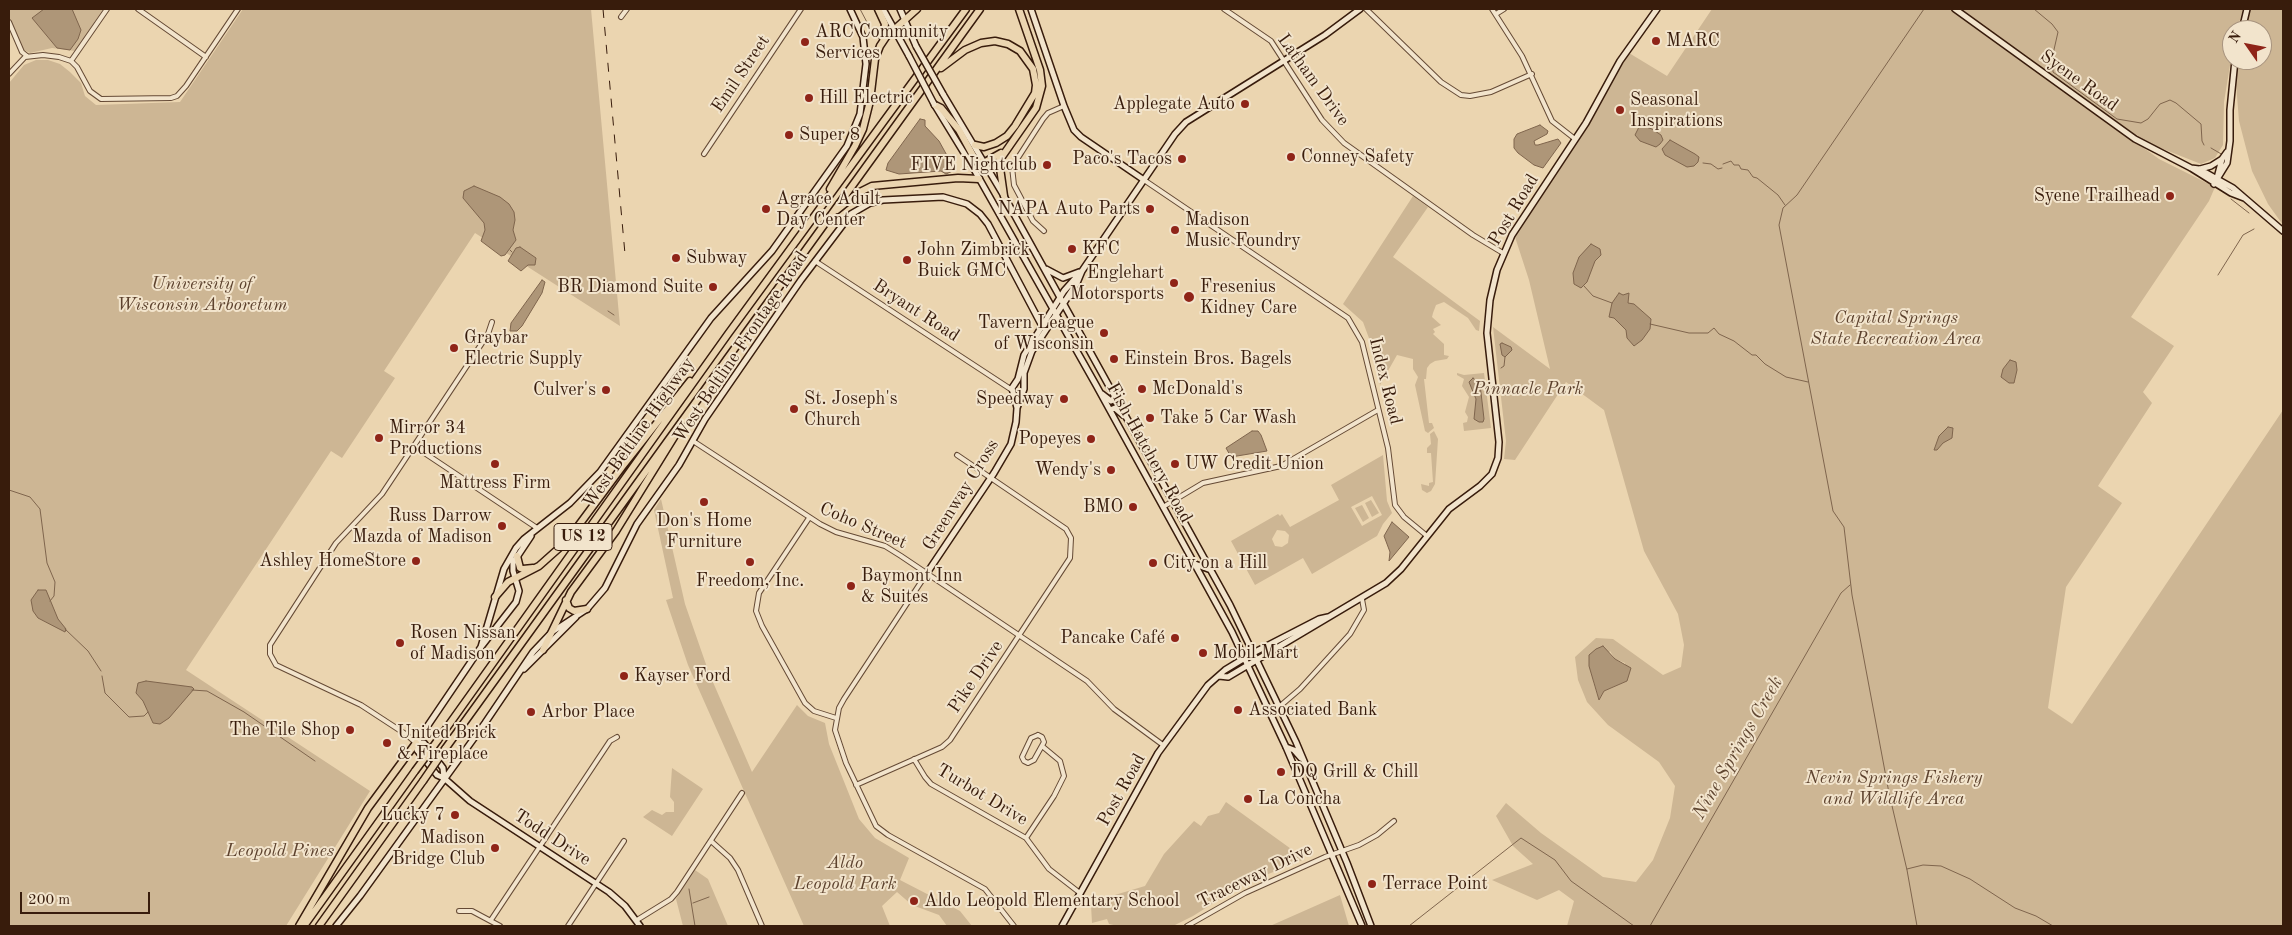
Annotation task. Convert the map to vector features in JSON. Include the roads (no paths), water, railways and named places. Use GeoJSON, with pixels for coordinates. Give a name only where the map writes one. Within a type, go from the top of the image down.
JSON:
{"type":"FeatureCollection","features":[{"type":"Feature","properties":{"kind":"highway"},"geometry":{"type":"LineString","coordinates":[[814,216],[862,132],[870,101],[875,59],[885,27],[878,9]]}},
{"type":"Feature","properties":{"kind":"highway"},"geometry":{"type":"LineString","coordinates":[[880,46],[886,37],[917,9]]}},
{"type":"Feature","properties":{"kind":"highway","name":"West Beltline Highway"},"geometry":{"type":"LineString","coordinates":[[304,926],[728,334],[966,9]]}},
{"type":"Feature","properties":{"kind":"highway","name":"West Beltline Highway"},"geometry":{"type":"LineString","coordinates":[[318,926],[980,9]]}},
{"type":"Feature","properties":{"kind":"highway"},"geometry":{"type":"LineString","coordinates":[[934,104],[941,108],[959,130],[976,161],[985,162],[1004,151],[1016,139],[1036,108],[1041,93],[1040,70],[1019,9]]}},
{"type":"Feature","properties":{"kind":"highway"},"geometry":{"type":"LineString","coordinates":[[933,75],[965,50],[989,41],[1001,42],[1014,47],[1030,62],[1036,85],[1032,100],[1023,115],[1002,140],[984,147],[975,146]]}},
{"type":"Feature","properties":{"kind":"highway"},"geometry":{"type":"LineString","coordinates":[[1004,151],[999,161],[1004,196]]}},
{"type":"Feature","properties":{"kind":"highway"},"geometry":{"type":"LineString","coordinates":[[828,217],[858,193],[872,186],[958,178],[980,179]]}},
{"type":"Feature","properties":{"kind":"highway"},"geometry":{"type":"LineString","coordinates":[[495,597],[504,586],[539,566],[567,541],[630,456],[728,334]]}},
{"type":"Feature","properties":{"kind":"highway"},"geometry":{"type":"LineString","coordinates":[[543,650],[566,600],[616,531],[706,387]]}},
{"type":"Feature","properties":{"kind":"highway"},"geometry":{"type":"LineString","coordinates":[[517,556],[518,564],[523,569],[539,566]]}},
{"type":"Feature","properties":{"kind":"highway"},"geometry":{"type":"LineString","coordinates":[[566,600],[574,611],[586,609]]}},
{"type":"Feature","properties":{"kind":"highway"},"geometry":{"type":"LineString","coordinates":[[299,926],[362,816],[416,743]]}},
{"type":"Feature","properties":{"kind":"street"},"geometry":{"type":"LineString","coordinates":[[71,61],[106,9]]}},
{"type":"Feature","properties":{"kind":"street"},"geometry":{"type":"LineString","coordinates":[[138,9],[206,57]]}},
{"type":"Feature","properties":{"kind":"street"},"geometry":{"type":"LineString","coordinates":[[9,74],[27,56],[43,54],[71,61],[82,73],[90,91],[101,99],[162,100],[177,96],[238,9]]}},
{"type":"Feature","properties":{"kind":"street"},"geometry":{"type":"LineString","coordinates":[[621,18],[627,9]]}},
{"type":"Feature","properties":{"kind":"street","name":"Emil Street"},"geometry":{"type":"LineString","coordinates":[[704,154],[801,9]]}},
{"type":"Feature","properties":{"kind":"street","name":"West Beltline Frontage Road"},"geometry":{"type":"LineString","coordinates":[[481,648],[495,597],[509,558],[524,538],[570,502],[600,472],[717,310],[772,251],[837,162],[851,138],[858,120],[866,56],[863,37],[850,9]]}},
{"type":"Feature","properties":{"kind":"street","name":"Fish Hatchery Road"},"geometry":{"type":"LineString","coordinates":[[883,9],[934,104],[980,179],[1195,564],[1248,666],[1371,926]]}},
{"type":"Feature","properties":{"kind":"street","name":"Fish Hatchery Road"},"geometry":{"type":"LineString","coordinates":[[900,9],[916,46],[1004,196],[1211,570],[1257,661],[1306,764],[1362,926]]}},
{"type":"Feature","properties":{"kind":"street"},"geometry":{"type":"LineString","coordinates":[[1031,9],[1074,130],[1081,137],[1144,180]]}},
{"type":"Feature","properties":{"kind":"street","name":"Latham Drive"},"geometry":{"type":"LineString","coordinates":[[1224,9],[1271,41],[1322,120],[1344,143],[1473,235],[1503,253]]}},
{"type":"Feature","properties":{"kind":"street","name":"Greenway Cross"},"geometry":{"type":"LineString","coordinates":[[1017,408],[1023,392],[1029,356],[1064,305],[1082,271],[1175,134],[1186,122],[1347,21],[1360,9]]}},
{"type":"Feature","properties":{"kind":"street"},"geometry":{"type":"LineString","coordinates":[[1366,9],[1441,82],[1460,95],[1470,96],[1491,92],[1532,74]]}},
{"type":"Feature","properties":{"kind":"street"},"geometry":{"type":"LineString","coordinates":[[1492,9],[1532,74],[1552,121],[1575,140]]}},
{"type":"Feature","properties":{"kind":"street"},"geometry":{"type":"LineString","coordinates":[[1496,14],[1504,9]]}},
{"type":"Feature","properties":{"kind":"street","name":"Post Road"},"geometry":{"type":"LineString","coordinates":[[1219,676],[1228,677],[1257,661],[1362,599],[1394,576],[1450,509],[1487,479],[1498,458],[1500,442],[1487,332],[1491,292],[1503,253],[1512,235],[1575,140],[1620,61],[1657,9]]}},
{"type":"Feature","properties":{"kind":"street","name":"Syene Road"},"geometry":{"type":"LineString","coordinates":[[1955,9],[2135,139],[2191,168],[2214,184],[2244,198]]}},
{"type":"Feature","properties":{"kind":"street"},"geometry":{"type":"LineString","coordinates":[[9,22],[22,52],[27,56]]}},
{"type":"Feature","properties":{"kind":"street"},"geometry":{"type":"LineString","coordinates":[[2214,184],[2227,163],[2234,70]]}},
{"type":"Feature","properties":{"kind":"street"},"geometry":{"type":"LineString","coordinates":[[1044,231],[1033,221],[1014,185],[1012,167],[1043,118],[1048,113],[1064,106]]}},
{"type":"Feature","properties":{"kind":"street"},"geometry":{"type":"LineString","coordinates":[[2217,178],[2222,159],[2227,152]]}},
{"type":"Feature","properties":{"kind":"street"},"geometry":{"type":"LineString","coordinates":[[2199,169],[2209,167],[2222,159]]}},
{"type":"Feature","properties":{"kind":"street","name":"Syene Road"},"geometry":{"type":"LineString","coordinates":[[2191,168],[2199,169],[2217,178],[2244,198]]}},
{"type":"Feature","properties":{"kind":"street","name":"Index Road"},"geometry":{"type":"LineString","coordinates":[[1144,180],[1348,318],[1362,342],[1391,462],[1395,505],[1404,518],[1427,536]]}},
{"type":"Feature","properties":{"kind":"street","name":"West Beltline Frontage Road"},"geometry":{"type":"LineString","coordinates":[[336,926],[524,669],[533,652],[552,632],[586,609],[609,583],[637,524],[679,465],[713,406],[844,221],[858,209],[870,203],[931,197],[954,199],[976,210],[988,224],[1042,326]]}},
{"type":"Feature","properties":{"kind":"street"},"geometry":{"type":"LineString","coordinates":[[2244,198],[2283,231]]}},
{"type":"Feature","properties":{"kind":"street","name":"Bryant Road"},"geometry":{"type":"LineString","coordinates":[[815,261],[1002,384],[1014,388],[1019,395],[1023,392]]}},
{"type":"Feature","properties":{"kind":"street"},"geometry":{"type":"LineString","coordinates":[[1042,265],[1060,277],[1066,277],[1082,271]]}},
{"type":"Feature","properties":{"kind":"street","name":"Greenway Cross"},"geometry":{"type":"LineString","coordinates":[[836,718],[844,699],[991,478],[1011,444],[1017,408],[1014,388],[1024,355],[1072,280],[1082,271]]}},
{"type":"Feature","properties":{"kind":"street"},"geometry":{"type":"LineString","coordinates":[[492,322],[488,334],[414,446],[537,528]]}},
{"type":"Feature","properties":{"kind":"street","name":"Bryant Road"},"geometry":{"type":"LineString","coordinates":[[1014,388],[1023,385]]}},
{"type":"Feature","properties":{"kind":"street"},"geometry":{"type":"LineString","coordinates":[[1100,392],[1111,401],[1116,399]]}},
{"type":"Feature","properties":{"kind":"street"},"geometry":{"type":"LineString","coordinates":[[1110,410],[1115,408],[1125,416]]}},
{"type":"Feature","properties":{"kind":"street"},"geometry":{"type":"LineString","coordinates":[[1163,507],[1194,487],[1211,480],[1261,472],[1281,466],[1378,410]]}},
{"type":"Feature","properties":{"kind":"street","name":"Coho Street"},"geometry":{"type":"LineString","coordinates":[[693,441],[809,518],[836,532],[887,547],[1020,634],[1087,681],[1114,709],[1163,745]]}},
{"type":"Feature","properties":{"kind":"street","name":"Todd Drive"},"geometry":{"type":"LineString","coordinates":[[414,446],[382,494],[336,543],[273,639],[270,654],[276,665],[361,705],[407,735],[416,743],[417,750],[437,775],[444,778],[462,796],[597,883],[622,903],[638,923]]}},
{"type":"Feature","properties":{"kind":"street"},"geometry":{"type":"LineString","coordinates":[[957,455],[991,478]]}},
{"type":"Feature","properties":{"kind":"street","name":"Pike Drive"},"geometry":{"type":"LineString","coordinates":[[856,785],[942,746],[950,740],[1070,558],[1071,538],[1066,528],[1057,520],[991,478]]}},
{"type":"Feature","properties":{"kind":"street"},"geometry":{"type":"LineString","coordinates":[[809,518],[759,593],[756,611],[762,626],[805,704],[814,712],[836,718],[835,730],[839,746],[876,826],[888,835],[985,890],[1014,926]]}},
{"type":"Feature","properties":{"kind":"street","name":"West Beltline Frontage Road"},"geometry":{"type":"LineString","coordinates":[[416,743],[481,648],[516,602],[519,591],[513,563],[537,528]]}},
{"type":"Feature","properties":{"kind":"street"},"geometry":{"type":"LineString","coordinates":[[1195,564],[1211,570]]}},
{"type":"Feature","properties":{"kind":"street"},"geometry":{"type":"LineString","coordinates":[[1279,707],[1300,689],[1350,634],[1364,610],[1362,599]]}},
{"type":"Feature","properties":{"kind":"street","name":"West Beltline Frontage Road"},"geometry":{"type":"LineString","coordinates":[[524,669],[576,616]]}},
{"type":"Feature","properties":{"kind":"street","name":"Post Road"},"geometry":{"type":"LineString","coordinates":[[1062,926],[1163,745],[1206,688],[1244,658],[1319,619],[1329,617]]}},
{"type":"Feature","properties":{"kind":"street"},"geometry":{"type":"LineString","coordinates":[[1038,735],[1042,737],[1044,742],[1042,746],[1032,763],[1022,759],[1023,753],[1033,736],[1038,735]]}},
{"type":"Feature","properties":{"kind":"street"},"geometry":{"type":"LineString","coordinates":[[491,920],[610,741],[617,737]]}},
{"type":"Feature","properties":{"kind":"street","name":"Todd Drive"},"geometry":{"type":"LineString","coordinates":[[416,743],[424,743],[443,768],[444,778]]}},
{"type":"Feature","properties":{"kind":"street"},"geometry":{"type":"LineString","coordinates":[[1026,838],[1054,796],[1064,776],[1060,761],[1042,746]]}},
{"type":"Feature","properties":{"kind":"street"},"geometry":{"type":"LineString","coordinates":[[1286,747],[1294,750],[1306,764]]}},
{"type":"Feature","properties":{"kind":"street","name":"Turbot Drive"},"geometry":{"type":"LineString","coordinates":[[914,759],[924,777],[931,784],[1026,838],[1050,869],[1080,894]]}},
{"type":"Feature","properties":{"kind":"street"},"geometry":{"type":"LineString","coordinates":[[638,923],[671,899],[742,793]]}},
{"type":"Feature","properties":{"kind":"street","name":"Traceway Drive"},"geometry":{"type":"LineString","coordinates":[[1187,926],[1245,893],[1377,835],[1394,821]]}},
{"type":"Feature","properties":{"kind":"street"},"geometry":{"type":"LineString","coordinates":[[568,926],[624,841]]}},
{"type":"Feature","properties":{"kind":"street"},"geometry":{"type":"LineString","coordinates":[[710,841],[730,858],[738,870],[762,926]]}},
{"type":"Feature","properties":{"kind":"street"},"geometry":{"type":"LineString","coordinates":[[459,910],[472,911],[500,926]]}},
{"type":"Feature","properties":{"kind":"street","name":"West Beltline Frontage Road"},"geometry":{"type":"LineString","coordinates":[[341,926],[343,918]]}},
{"type":"Feature","properties":{"kind":"waterway"},"geometry":{"type":"LineString","coordinates":[[860,9],[869,26]]}},
{"type":"Feature","properties":{"kind":"waterway"},"geometry":{"type":"LineString","coordinates":[[1917,926],[1907,870],[1889,793],[1852,595],[1844,527],[1833,511],[1779,225],[1783,208],[1797,195],[1924,9]]}},
{"type":"Feature","properties":{"kind":"waterway"},"geometry":{"type":"LineString","coordinates":[[2034,9],[2052,24],[2058,32],[2053,54],[2053,72],[2117,119],[2141,123],[2148,119],[2160,104],[2170,100],[2201,124],[2204,145]]}},
{"type":"Feature","properties":{"kind":"waterway"},"geometry":{"type":"LineString","coordinates":[[2211,148],[2223,155]]}},
{"type":"Feature","properties":{"kind":"waterway"},"geometry":{"type":"LineString","coordinates":[[1723,164],[1731,161],[1734,165],[1739,165],[1741,169],[1748,170],[1753,177],[1757,178],[1778,195],[1785,205]]}},
{"type":"Feature","properties":{"kind":"waterway"},"geometry":{"type":"LineString","coordinates":[[1703,163],[1711,164],[1718,169],[1722,168]]}},
{"type":"Feature","properties":{"kind":"waterway"},"geometry":{"type":"LineString","coordinates":[[2231,199],[2249,213]]}},
{"type":"Feature","properties":{"kind":"waterway"},"geometry":{"type":"LineString","coordinates":[[2218,275],[2243,235],[2254,229]]}},
{"type":"Feature","properties":{"kind":"waterway"},"geometry":{"type":"LineString","coordinates":[[1584,286],[1593,296],[1612,303]]}},
{"type":"Feature","properties":{"kind":"waterway"},"geometry":{"type":"LineString","coordinates":[[608,311],[614,315]]}},
{"type":"Feature","properties":{"kind":"waterway"},"geometry":{"type":"LineString","coordinates":[[1650,324],[1689,333],[1708,333],[1714,328],[1719,334],[1734,341],[1752,355],[1756,355],[1765,364],[1786,377],[1808,382]]}},
{"type":"Feature","properties":{"kind":"waterway"},"geometry":{"type":"LineString","coordinates":[[1501,368],[1504,366],[1505,357]]}},
{"type":"Feature","properties":{"kind":"waterway"},"geometry":{"type":"LineString","coordinates":[[9,490],[30,497],[40,509],[47,563],[55,582],[54,596],[50,601]]}},
{"type":"Feature","properties":{"kind":"waterway","name":"Nine Springs Creek"},"geometry":{"type":"LineString","coordinates":[[1650,926],[1841,593],[1850,585]]}},
{"type":"Feature","properties":{"kind":"waterway"},"geometry":{"type":"LineString","coordinates":[[65,629],[88,651],[101,671]]}},
{"type":"Feature","properties":{"kind":"waterway"},"geometry":{"type":"LineString","coordinates":[[102,676],[105,693],[129,717],[144,716],[148,712]]}},
{"type":"Feature","properties":{"kind":"waterway"},"geometry":{"type":"LineString","coordinates":[[192,690],[207,691],[244,712],[315,761]]}},
{"type":"Feature","properties":{"kind":"waterway","name":"Nine Springs Creek"},"geometry":{"type":"LineString","coordinates":[[1409,926],[1521,838],[1555,860],[1571,881],[1634,926]]}},
{"type":"Feature","properties":{"kind":"waterway"},"geometry":{"type":"LineString","coordinates":[[1907,869],[1923,865],[1941,866],[1970,879],[2015,908],[2036,916],[2053,926]]}},
{"type":"Feature","properties":{"kind":"waterway"},"geometry":{"type":"LineString","coordinates":[[689,889],[695,926]]}},
{"type":"Feature","properties":{"kind":"waterway"},"geometry":{"type":"LineString","coordinates":[[693,903],[709,897]]}},
{"type":"Feature","properties":{"kind":"railway"},"geometry":{"type":"LineString","coordinates":[[603,9],[625,254]]}},
{"type":"Feature","properties":{"kind":"place","name":"MARC"},"geometry":{"type":"Point","coordinates":[1656,41]}},
{"type":"Feature","properties":{"kind":"place","name":"ARC Community Services"},"geometry":{"type":"Point","coordinates":[805,42]}},
{"type":"Feature","properties":{"kind":"place","name":"Hill Electric"},"geometry":{"type":"Point","coordinates":[809,98]}},
{"type":"Feature","properties":{"kind":"place","name":"Applegate Auto"},"geometry":{"type":"Point","coordinates":[1245,104]}},
{"type":"Feature","properties":{"kind":"place","name":"Seasonal Inspirations"},"geometry":{"type":"Point","coordinates":[1620,110]}},
{"type":"Feature","properties":{"kind":"place","name":"Super 8"},"geometry":{"type":"Point","coordinates":[789,135]}},
{"type":"Feature","properties":{"kind":"place","name":"Conney Safety"},"geometry":{"type":"Point","coordinates":[1291,157]}},
{"type":"Feature","properties":{"kind":"place","name":"Paco's Tacos"},"geometry":{"type":"Point","coordinates":[1182,159]}},
{"type":"Feature","properties":{"kind":"place","name":"FIVE Nightclub"},"geometry":{"type":"Point","coordinates":[1047,165]}},
{"type":"Feature","properties":{"kind":"place","name":"Syene Trailhead"},"geometry":{"type":"Point","coordinates":[2170,196]}},
{"type":"Feature","properties":{"kind":"place","name":"Agrace Adult Day Center"},"geometry":{"type":"Point","coordinates":[766,209]}},
{"type":"Feature","properties":{"kind":"place","name":"NAPA Auto Parts"},"geometry":{"type":"Point","coordinates":[1150,209]}},
{"type":"Feature","properties":{"kind":"place","name":"Madison Music Foundry"},"geometry":{"type":"Point","coordinates":[1175,230]}},
{"type":"Feature","properties":{"kind":"place","name":"KFC"},"geometry":{"type":"Point","coordinates":[1072,249]}},
{"type":"Feature","properties":{"kind":"place","name":"Subway"},"geometry":{"type":"Point","coordinates":[676,258]}},
{"type":"Feature","properties":{"kind":"place","name":"John Zimbrick Buick GMC"},"geometry":{"type":"Point","coordinates":[907,260]}},
{"type":"Feature","properties":{"kind":"place","name":"Englehart Motorsports"},"geometry":{"type":"Point","coordinates":[1174,283]}},
{"type":"Feature","properties":{"kind":"place","name":"BR Diamond Suite"},"geometry":{"type":"Point","coordinates":[713,287]}},
{"type":"Feature","properties":{"kind":"place","name":"Fresenius Kidney Care"},"geometry":{"type":"Point","coordinates":[1189,297]}},
{"type":"Feature","properties":{"kind":"place","name":"Tavern League of Wisconsin"},"geometry":{"type":"Point","coordinates":[1104,333]}},
{"type":"Feature","properties":{"kind":"place","name":"Graybar Electric Supply"},"geometry":{"type":"Point","coordinates":[454,348]}},
{"type":"Feature","properties":{"kind":"place","name":"Einstein Bros. Bagels"},"geometry":{"type":"Point","coordinates":[1114,359]}},
{"type":"Feature","properties":{"kind":"place","name":"McDonald's"},"geometry":{"type":"Point","coordinates":[1142,389]}},
{"type":"Feature","properties":{"kind":"place","name":"Culver's"},"geometry":{"type":"Point","coordinates":[606,390]}},
{"type":"Feature","properties":{"kind":"place","name":"Speedway"},"geometry":{"type":"Point","coordinates":[1064,399]}},
{"type":"Feature","properties":{"kind":"place","name":"St. Joseph's Church"},"geometry":{"type":"Point","coordinates":[794,409]}},
{"type":"Feature","properties":{"kind":"place","name":"Take 5 Car Wash"},"geometry":{"type":"Point","coordinates":[1150,418]}},
{"type":"Feature","properties":{"kind":"place","name":"Mirror 34 Productions"},"geometry":{"type":"Point","coordinates":[379,438]}},
{"type":"Feature","properties":{"kind":"place","name":"Popeyes"},"geometry":{"type":"Point","coordinates":[1091,439]}},
{"type":"Feature","properties":{"kind":"place","name":"Mattress Firm"},"geometry":{"type":"Point","coordinates":[495,464]}},
{"type":"Feature","properties":{"kind":"place","name":"UW Credit Union"},"geometry":{"type":"Point","coordinates":[1175,464]}},
{"type":"Feature","properties":{"kind":"place","name":"Wendy's"},"geometry":{"type":"Point","coordinates":[1111,470]}},
{"type":"Feature","properties":{"kind":"place","name":"Don's Home Furniture"},"geometry":{"type":"Point","coordinates":[704,502]}},
{"type":"Feature","properties":{"kind":"place","name":"BMO"},"geometry":{"type":"Point","coordinates":[1133,507]}},
{"type":"Feature","properties":{"kind":"place","name":"Russ Darrow Mazda of Madison"},"geometry":{"type":"Point","coordinates":[502,526]}},
{"type":"Feature","properties":{"kind":"place","name":"Ashley HomeStore"},"geometry":{"type":"Point","coordinates":[416,561]}},
{"type":"Feature","properties":{"kind":"place","name":"Freedom, Inc."},"geometry":{"type":"Point","coordinates":[750,562]}},
{"type":"Feature","properties":{"kind":"place","name":"City on a Hill"},"geometry":{"type":"Point","coordinates":[1153,563]}},
{"type":"Feature","properties":{"kind":"place","name":"Baymont Inn & Suites"},"geometry":{"type":"Point","coordinates":[851,586]}},
{"type":"Feature","properties":{"kind":"place","name":"Pancake Café"},"geometry":{"type":"Point","coordinates":[1175,638]}},
{"type":"Feature","properties":{"kind":"place","name":"Rosen Nissan of Madison"},"geometry":{"type":"Point","coordinates":[400,643]}},
{"type":"Feature","properties":{"kind":"place","name":"Mobil Mart"},"geometry":{"type":"Point","coordinates":[1203,653]}},
{"type":"Feature","properties":{"kind":"place","name":"Kayser Ford"},"geometry":{"type":"Point","coordinates":[624,676]}},
{"type":"Feature","properties":{"kind":"place","name":"Associated Bank"},"geometry":{"type":"Point","coordinates":[1238,710]}},
{"type":"Feature","properties":{"kind":"place","name":"Arbor Place"},"geometry":{"type":"Point","coordinates":[531,712]}},
{"type":"Feature","properties":{"kind":"place","name":"The Tile Shop"},"geometry":{"type":"Point","coordinates":[350,730]}},
{"type":"Feature","properties":{"kind":"place","name":"United Brick & Fireplace"},"geometry":{"type":"Point","coordinates":[387,743]}},
{"type":"Feature","properties":{"kind":"place","name":"DQ Grill & Chill"},"geometry":{"type":"Point","coordinates":[1281,772]}},
{"type":"Feature","properties":{"kind":"place","name":"La Concha"},"geometry":{"type":"Point","coordinates":[1248,799]}},
{"type":"Feature","properties":{"kind":"place","name":"Lucky 7"},"geometry":{"type":"Point","coordinates":[455,815]}},
{"type":"Feature","properties":{"kind":"place","name":"Madison Bridge Club"},"geometry":{"type":"Point","coordinates":[495,848]}},
{"type":"Feature","properties":{"kind":"place","name":"Terrace Point"},"geometry":{"type":"Point","coordinates":[1372,884]}},
{"type":"Feature","properties":{"kind":"place","name":"Aldo Leopold Elementary School"},"geometry":{"type":"Point","coordinates":[914,901]}},
{"type":"Feature","properties":{"kind":"park label","name":"University of Wisconsin Arboretum"},"geometry":{"type":"Point","coordinates":[202,294]}},
{"type":"Feature","properties":{"kind":"park label","name":"Capital Springs State Recreation Area"},"geometry":{"type":"Point","coordinates":[1896,328]}},
{"type":"Feature","properties":{"kind":"park label","name":"Pinnacle Park"},"geometry":{"type":"Point","coordinates":[1528,389]}},
{"type":"Feature","properties":{"kind":"park label","name":"Nevin Springs Fishery and Wildlife Area"},"geometry":{"type":"Point","coordinates":[1894,788]}},
{"type":"Feature","properties":{"kind":"park label","name":"Leopold Pines"},"geometry":{"type":"Point","coordinates":[280,851]}},
{"type":"Feature","properties":{"kind":"park label","name":"Aldo Leopold Park"},"geometry":{"type":"Point","coordinates":[845,873]}}]}
